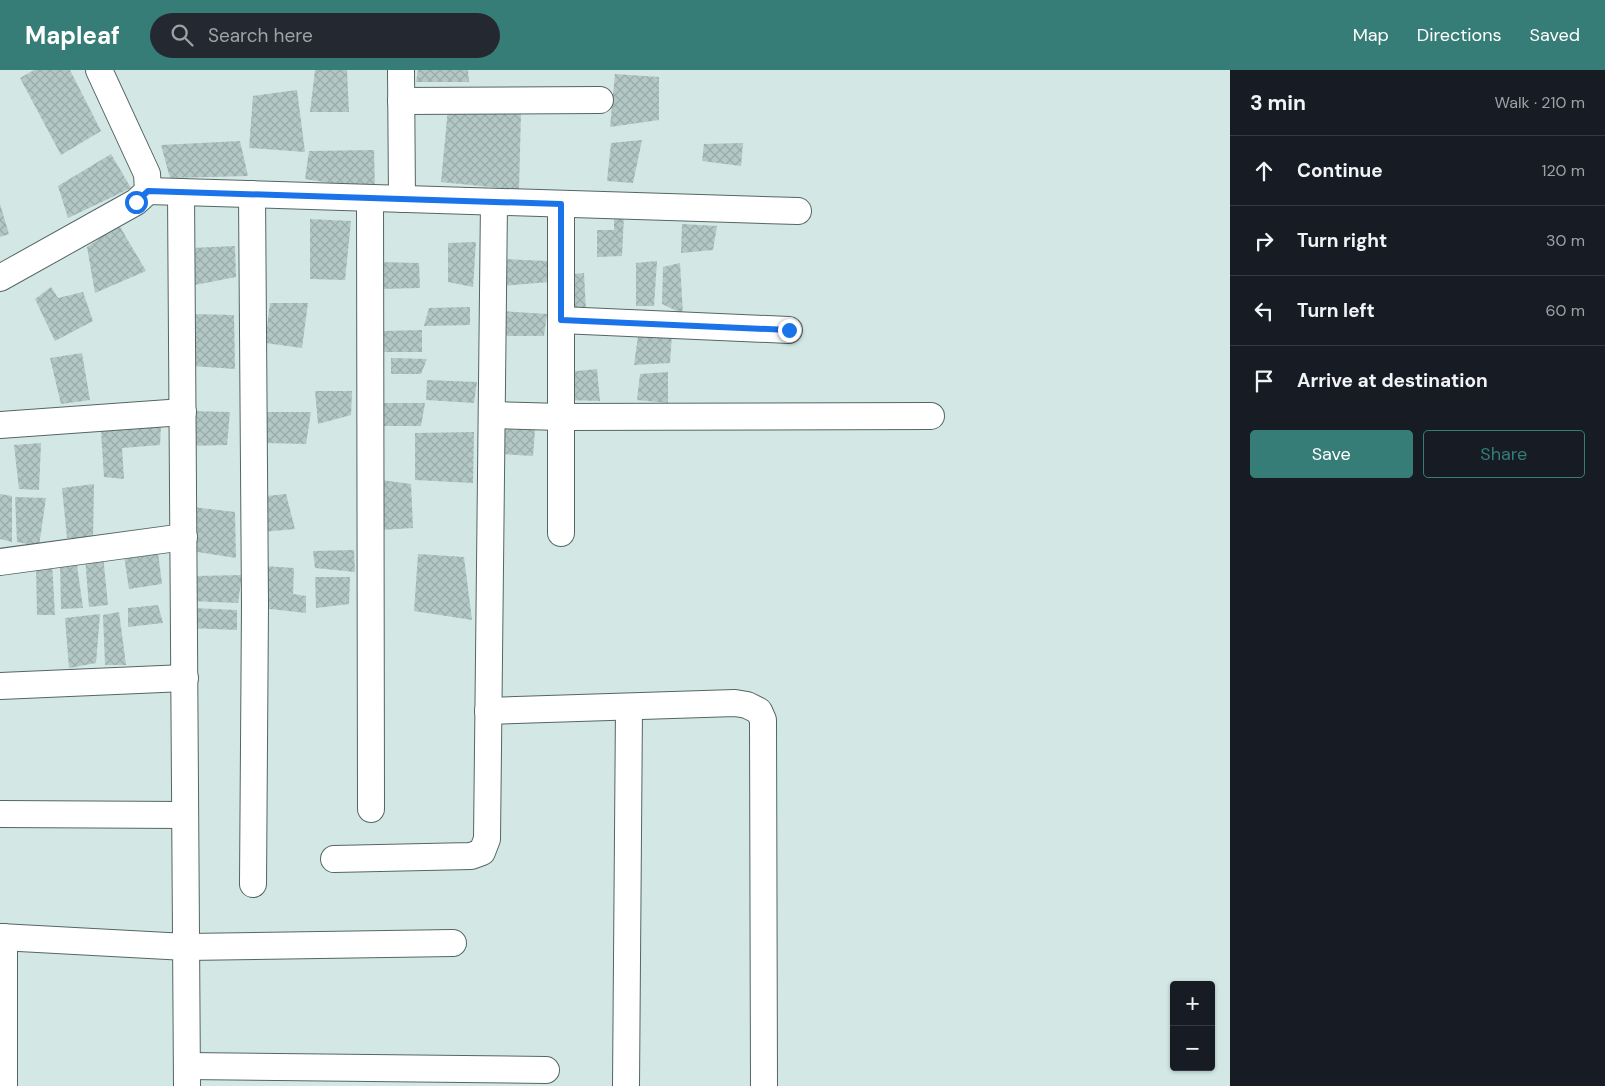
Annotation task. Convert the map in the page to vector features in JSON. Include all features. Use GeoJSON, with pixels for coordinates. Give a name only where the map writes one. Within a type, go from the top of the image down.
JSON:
{"type":"FeatureCollection","features":[{"type":"Feature","properties":{"kind":"street"},"geometry":{"type":"LineString","coordinates":[[99,70],[147,174],[148,191]]}},
{"type":"Feature","properties":{"kind":"street"},"geometry":{"type":"LineString","coordinates":[[401,70],[402,199]]}},
{"type":"Feature","properties":{"kind":"street"},"geometry":{"type":"LineString","coordinates":[[400,101],[600,100]]}},
{"type":"Feature","properties":{"kind":"street"},"geometry":{"type":"LineString","coordinates":[[0,278],[136,202],[148,191],[798,211]]}},
{"type":"Feature","properties":{"kind":"street"},"geometry":{"type":"LineString","coordinates":[[182,192],[187,1076],[546,1070]]}},
{"type":"Feature","properties":{"kind":"street"},"geometry":{"type":"LineString","coordinates":[[252,194],[255,605],[253,884]]}},
{"type":"Feature","properties":{"kind":"street"},"geometry":{"type":"LineString","coordinates":[[370,198],[371,809]]}},
{"type":"Feature","properties":{"kind":"street"},"geometry":{"type":"LineString","coordinates":[[334,859],[471,856],[482,852],[487,840],[494,202]]}},
{"type":"Feature","properties":{"kind":"street"},"geometry":{"type":"LineString","coordinates":[[561,204],[561,533]]}},
{"type":"Feature","properties":{"kind":"street"},"geometry":{"type":"LineString","coordinates":[[561,320],[789,330]]}},
{"type":"Feature","properties":{"kind":"street"},"geometry":{"type":"LineString","coordinates":[[0,425],[183,412]]}},
{"type":"Feature","properties":{"kind":"street"},"geometry":{"type":"LineString","coordinates":[[492,415],[931,416]]}},
{"type":"Feature","properties":{"kind":"street"},"geometry":{"type":"LineString","coordinates":[[0,562],[184,537]]}},
{"type":"Feature","properties":{"kind":"street"},"geometry":{"type":"LineString","coordinates":[[0,686],[185,678]]}},
{"type":"Feature","properties":{"kind":"street"},"geometry":{"type":"LineString","coordinates":[[488,711],[735,703],[747,704],[759,711],[763,720],[764,1086]]}},
{"type":"Feature","properties":{"kind":"street"},"geometry":{"type":"LineString","coordinates":[[626,1086],[629,707]]}},
{"type":"Feature","properties":{"kind":"street"},"geometry":{"type":"LineString","coordinates":[[0,814],[185,815]]}},
{"type":"Feature","properties":{"kind":"street"},"geometry":{"type":"LineString","coordinates":[[4,1086],[2,937],[186,947],[453,944]]}},
{"type":"Feature","properties":{"kind":"building"},"geometry":{"type":"Polygon","coordinates":[[[34,70],[70,70],[101,131],[61,155],[20,78],[34,70]]]}},
{"type":"Feature","properties":{"kind":"building"},"geometry":{"type":"Polygon","coordinates":[[[315,70],[347,70],[349,112],[310,112],[315,70]]]}},
{"type":"Feature","properties":{"kind":"building"},"geometry":{"type":"Polygon","coordinates":[[[418,70],[468,70],[469,82],[416,82],[418,70]]]}},
{"type":"Feature","properties":{"kind":"building"},"geometry":{"type":"Polygon","coordinates":[[[615,74],[659,77],[659,120],[610,127],[615,74]]]}},
{"type":"Feature","properties":{"kind":"building"},"geometry":{"type":"Polygon","coordinates":[[[297,90],[305,152],[249,148],[253,96],[297,90]]]}},
{"type":"Feature","properties":{"kind":"building"},"geometry":{"type":"Polygon","coordinates":[[[448,108],[521,112],[519,190],[441,182],[448,108]]]}},
{"type":"Feature","properties":{"kind":"building"},"geometry":{"type":"Polygon","coordinates":[[[642,140],[633,183],[607,181],[611,143],[642,140]]]}},
{"type":"Feature","properties":{"kind":"building"},"geometry":{"type":"Polygon","coordinates":[[[240,141],[248,176],[170,178],[161,145],[240,141]]]}},
{"type":"Feature","properties":{"kind":"building"},"geometry":{"type":"Polygon","coordinates":[[[743,143],[741,166],[702,161],[704,144],[743,143]]]}},
{"type":"Feature","properties":{"kind":"building"},"geometry":{"type":"Polygon","coordinates":[[[374,150],[375,190],[305,179],[309,151],[374,150]]]}},
{"type":"Feature","properties":{"kind":"building"},"geometry":{"type":"Polygon","coordinates":[[[111,154],[131,188],[68,218],[58,186],[111,154]]]}},
{"type":"Feature","properties":{"kind":"building"},"geometry":{"type":"Polygon","coordinates":[[[0,204],[9,234],[0,237],[0,204]]]}},
{"type":"Feature","properties":{"kind":"building"},"geometry":{"type":"Polygon","coordinates":[[[614,215],[624,215],[622,256],[597,257],[597,230],[614,230],[614,215]]]}},
{"type":"Feature","properties":{"kind":"building"},"geometry":{"type":"Polygon","coordinates":[[[310,219],[351,221],[345,280],[310,279],[310,219]]]}},
{"type":"Feature","properties":{"kind":"building"},"geometry":{"type":"Polygon","coordinates":[[[682,224],[717,226],[713,250],[681,253],[682,224]]]}},
{"type":"Feature","properties":{"kind":"building"},"geometry":{"type":"Polygon","coordinates":[[[119,225],[146,271],[95,293],[87,247],[119,225]]]}},
{"type":"Feature","properties":{"kind":"building"},"geometry":{"type":"Polygon","coordinates":[[[476,242],[473,287],[448,282],[448,243],[476,242]]]}},
{"type":"Feature","properties":{"kind":"building"},"geometry":{"type":"Polygon","coordinates":[[[235,246],[236,277],[195,285],[191,248],[235,246]]]}},
{"type":"Feature","properties":{"kind":"building"},"geometry":{"type":"Polygon","coordinates":[[[504,259],[548,261],[549,282],[503,286],[504,259]]]}},
{"type":"Feature","properties":{"kind":"building"},"geometry":{"type":"Polygon","coordinates":[[[657,261],[654,306],[636,306],[636,263],[657,261]]]}},
{"type":"Feature","properties":{"kind":"building"},"geometry":{"type":"Polygon","coordinates":[[[381,262],[419,263],[420,288],[380,289],[381,262]]]}},
{"type":"Feature","properties":{"kind":"building"},"geometry":{"type":"Polygon","coordinates":[[[680,263],[683,314],[662,304],[663,267],[680,263]]]}},
{"type":"Feature","properties":{"kind":"building"},"geometry":{"type":"Polygon","coordinates":[[[584,273],[586,310],[565,310],[565,275],[584,273]]]}},
{"type":"Feature","properties":{"kind":"building"},"geometry":{"type":"Polygon","coordinates":[[[51,287],[58,298],[83,292],[93,321],[55,341],[35,299],[51,287]]]}},
{"type":"Feature","properties":{"kind":"building"},"geometry":{"type":"Polygon","coordinates":[[[270,303],[308,303],[302,348],[265,343],[270,303]]]}},
{"type":"Feature","properties":{"kind":"building"},"geometry":{"type":"Polygon","coordinates":[[[470,307],[470,325],[424,326],[429,308],[470,307]]]}},
{"type":"Feature","properties":{"kind":"building"},"geometry":{"type":"Polygon","coordinates":[[[501,311],[547,314],[544,336],[501,336],[501,311]]]}},
{"type":"Feature","properties":{"kind":"building"},"geometry":{"type":"Polygon","coordinates":[[[193,314],[234,315],[235,369],[193,366],[193,314]]]}},
{"type":"Feature","properties":{"kind":"building"},"geometry":{"type":"Polygon","coordinates":[[[422,330],[422,352],[380,352],[384,331],[422,330]]]}},
{"type":"Feature","properties":{"kind":"building"},"geometry":{"type":"Polygon","coordinates":[[[672,334],[670,363],[634,365],[638,336],[672,334]]]}},
{"type":"Feature","properties":{"kind":"building"},"geometry":{"type":"Polygon","coordinates":[[[82,353],[90,400],[61,404],[50,358],[82,353]]]}},
{"type":"Feature","properties":{"kind":"building"},"geometry":{"type":"Polygon","coordinates":[[[391,358],[427,359],[421,374],[391,374],[391,358]]]}},
{"type":"Feature","properties":{"kind":"building"},"geometry":{"type":"Polygon","coordinates":[[[597,369],[600,401],[567,400],[567,372],[597,369]]]}},
{"type":"Feature","properties":{"kind":"building"},"geometry":{"type":"Polygon","coordinates":[[[668,372],[668,403],[637,400],[640,374],[668,372]]]}},
{"type":"Feature","properties":{"kind":"building"},"geometry":{"type":"Polygon","coordinates":[[[427,380],[477,382],[474,403],[426,400],[427,380]]]}},
{"type":"Feature","properties":{"kind":"building"},"geometry":{"type":"Polygon","coordinates":[[[315,391],[352,391],[351,415],[318,424],[315,391]]]}},
{"type":"Feature","properties":{"kind":"building"},"geometry":{"type":"Polygon","coordinates":[[[381,403],[425,403],[421,426],[377,426],[381,403]]]}},
{"type":"Feature","properties":{"kind":"building"},"geometry":{"type":"Polygon","coordinates":[[[190,411],[230,412],[227,445],[189,446],[190,411]]]}},
{"type":"Feature","properties":{"kind":"building"},"geometry":{"type":"Polygon","coordinates":[[[267,412],[311,412],[306,444],[264,443],[267,412]]]}},
{"type":"Feature","properties":{"kind":"building"},"geometry":{"type":"Polygon","coordinates":[[[161,425],[160,445],[122,448],[124,479],[104,477],[101,431],[161,425]]]}},
{"type":"Feature","properties":{"kind":"building"},"geometry":{"type":"Polygon","coordinates":[[[500,429],[535,430],[533,456],[500,454],[500,429]]]}},
{"type":"Feature","properties":{"kind":"building"},"geometry":{"type":"Polygon","coordinates":[[[474,432],[473,483],[415,480],[415,433],[474,432]]]}},
{"type":"Feature","properties":{"kind":"building"},"geometry":{"type":"Polygon","coordinates":[[[41,443],[39,490],[19,489],[14,445],[41,443]]]}},
{"type":"Feature","properties":{"kind":"building"},"geometry":{"type":"Polygon","coordinates":[[[381,480],[411,484],[413,528],[381,530],[381,480]]]}},
{"type":"Feature","properties":{"kind":"building"},"geometry":{"type":"Polygon","coordinates":[[[94,484],[93,540],[67,538],[62,488],[94,484]]]}},
{"type":"Feature","properties":{"kind":"building"},"geometry":{"type":"Polygon","coordinates":[[[0,494],[12,496],[12,542],[0,539],[0,494]]]}},
{"type":"Feature","properties":{"kind":"building"},"geometry":{"type":"Polygon","coordinates":[[[286,494],[295,529],[262,532],[266,496],[286,494]]]}},
{"type":"Feature","properties":{"kind":"building"},"geometry":{"type":"Polygon","coordinates":[[[15,497],[46,498],[39,546],[17,542],[15,497]]]}},
{"type":"Feature","properties":{"kind":"building"},"geometry":{"type":"Polygon","coordinates":[[[193,507],[235,512],[236,558],[191,551],[193,507]]]}},
{"type":"Feature","properties":{"kind":"building"},"geometry":{"type":"Polygon","coordinates":[[[354,550],[355,572],[315,568],[313,551],[354,550]]]}},
{"type":"Feature","properties":{"kind":"building"},"geometry":{"type":"Polygon","coordinates":[[[158,552],[162,584],[129,589],[124,556],[158,552]]]}},
{"type":"Feature","properties":{"kind":"building"},"geometry":{"type":"Polygon","coordinates":[[[418,554],[464,557],[472,620],[414,611],[418,554]]]}},
{"type":"Feature","properties":{"kind":"building"},"geometry":{"type":"Polygon","coordinates":[[[103,555],[108,605],[89,607],[85,557],[103,555]]]}},
{"type":"Feature","properties":{"kind":"building"},"geometry":{"type":"Polygon","coordinates":[[[76,558],[83,608],[61,609],[60,560],[76,558]]]}},
{"type":"Feature","properties":{"kind":"building"},"geometry":{"type":"Polygon","coordinates":[[[52,563],[55,615],[37,615],[36,566],[52,563]]]}},
{"type":"Feature","properties":{"kind":"building"},"geometry":{"type":"Polygon","coordinates":[[[264,566],[294,568],[293,594],[306,596],[306,613],[261,608],[264,566]]]}},
{"type":"Feature","properties":{"kind":"building"},"geometry":{"type":"Polygon","coordinates":[[[242,575],[238,603],[190,601],[195,576],[242,575]]]}},
{"type":"Feature","properties":{"kind":"building"},"geometry":{"type":"Polygon","coordinates":[[[315,577],[350,577],[349,604],[316,608],[315,577]]]}},
{"type":"Feature","properties":{"kind":"building"},"geometry":{"type":"Polygon","coordinates":[[[158,605],[163,623],[128,627],[128,608],[158,605]]]}},
{"type":"Feature","properties":{"kind":"building"},"geometry":{"type":"Polygon","coordinates":[[[192,608],[237,610],[237,630],[189,628],[192,608]]]}},
{"type":"Feature","properties":{"kind":"building"},"geometry":{"type":"Polygon","coordinates":[[[119,612],[126,665],[105,665],[103,615],[119,612]]]}},
{"type":"Feature","properties":{"kind":"building"},"geometry":{"type":"Polygon","coordinates":[[[100,614],[96,663],[69,668],[65,618],[100,614]]]}},
{"type":"Feature","properties":{"kind":"route"},"geometry":{"type":"LineString","coordinates":[[136,202],[148,191],[561,204],[561,320],[789,330]]}}]}
